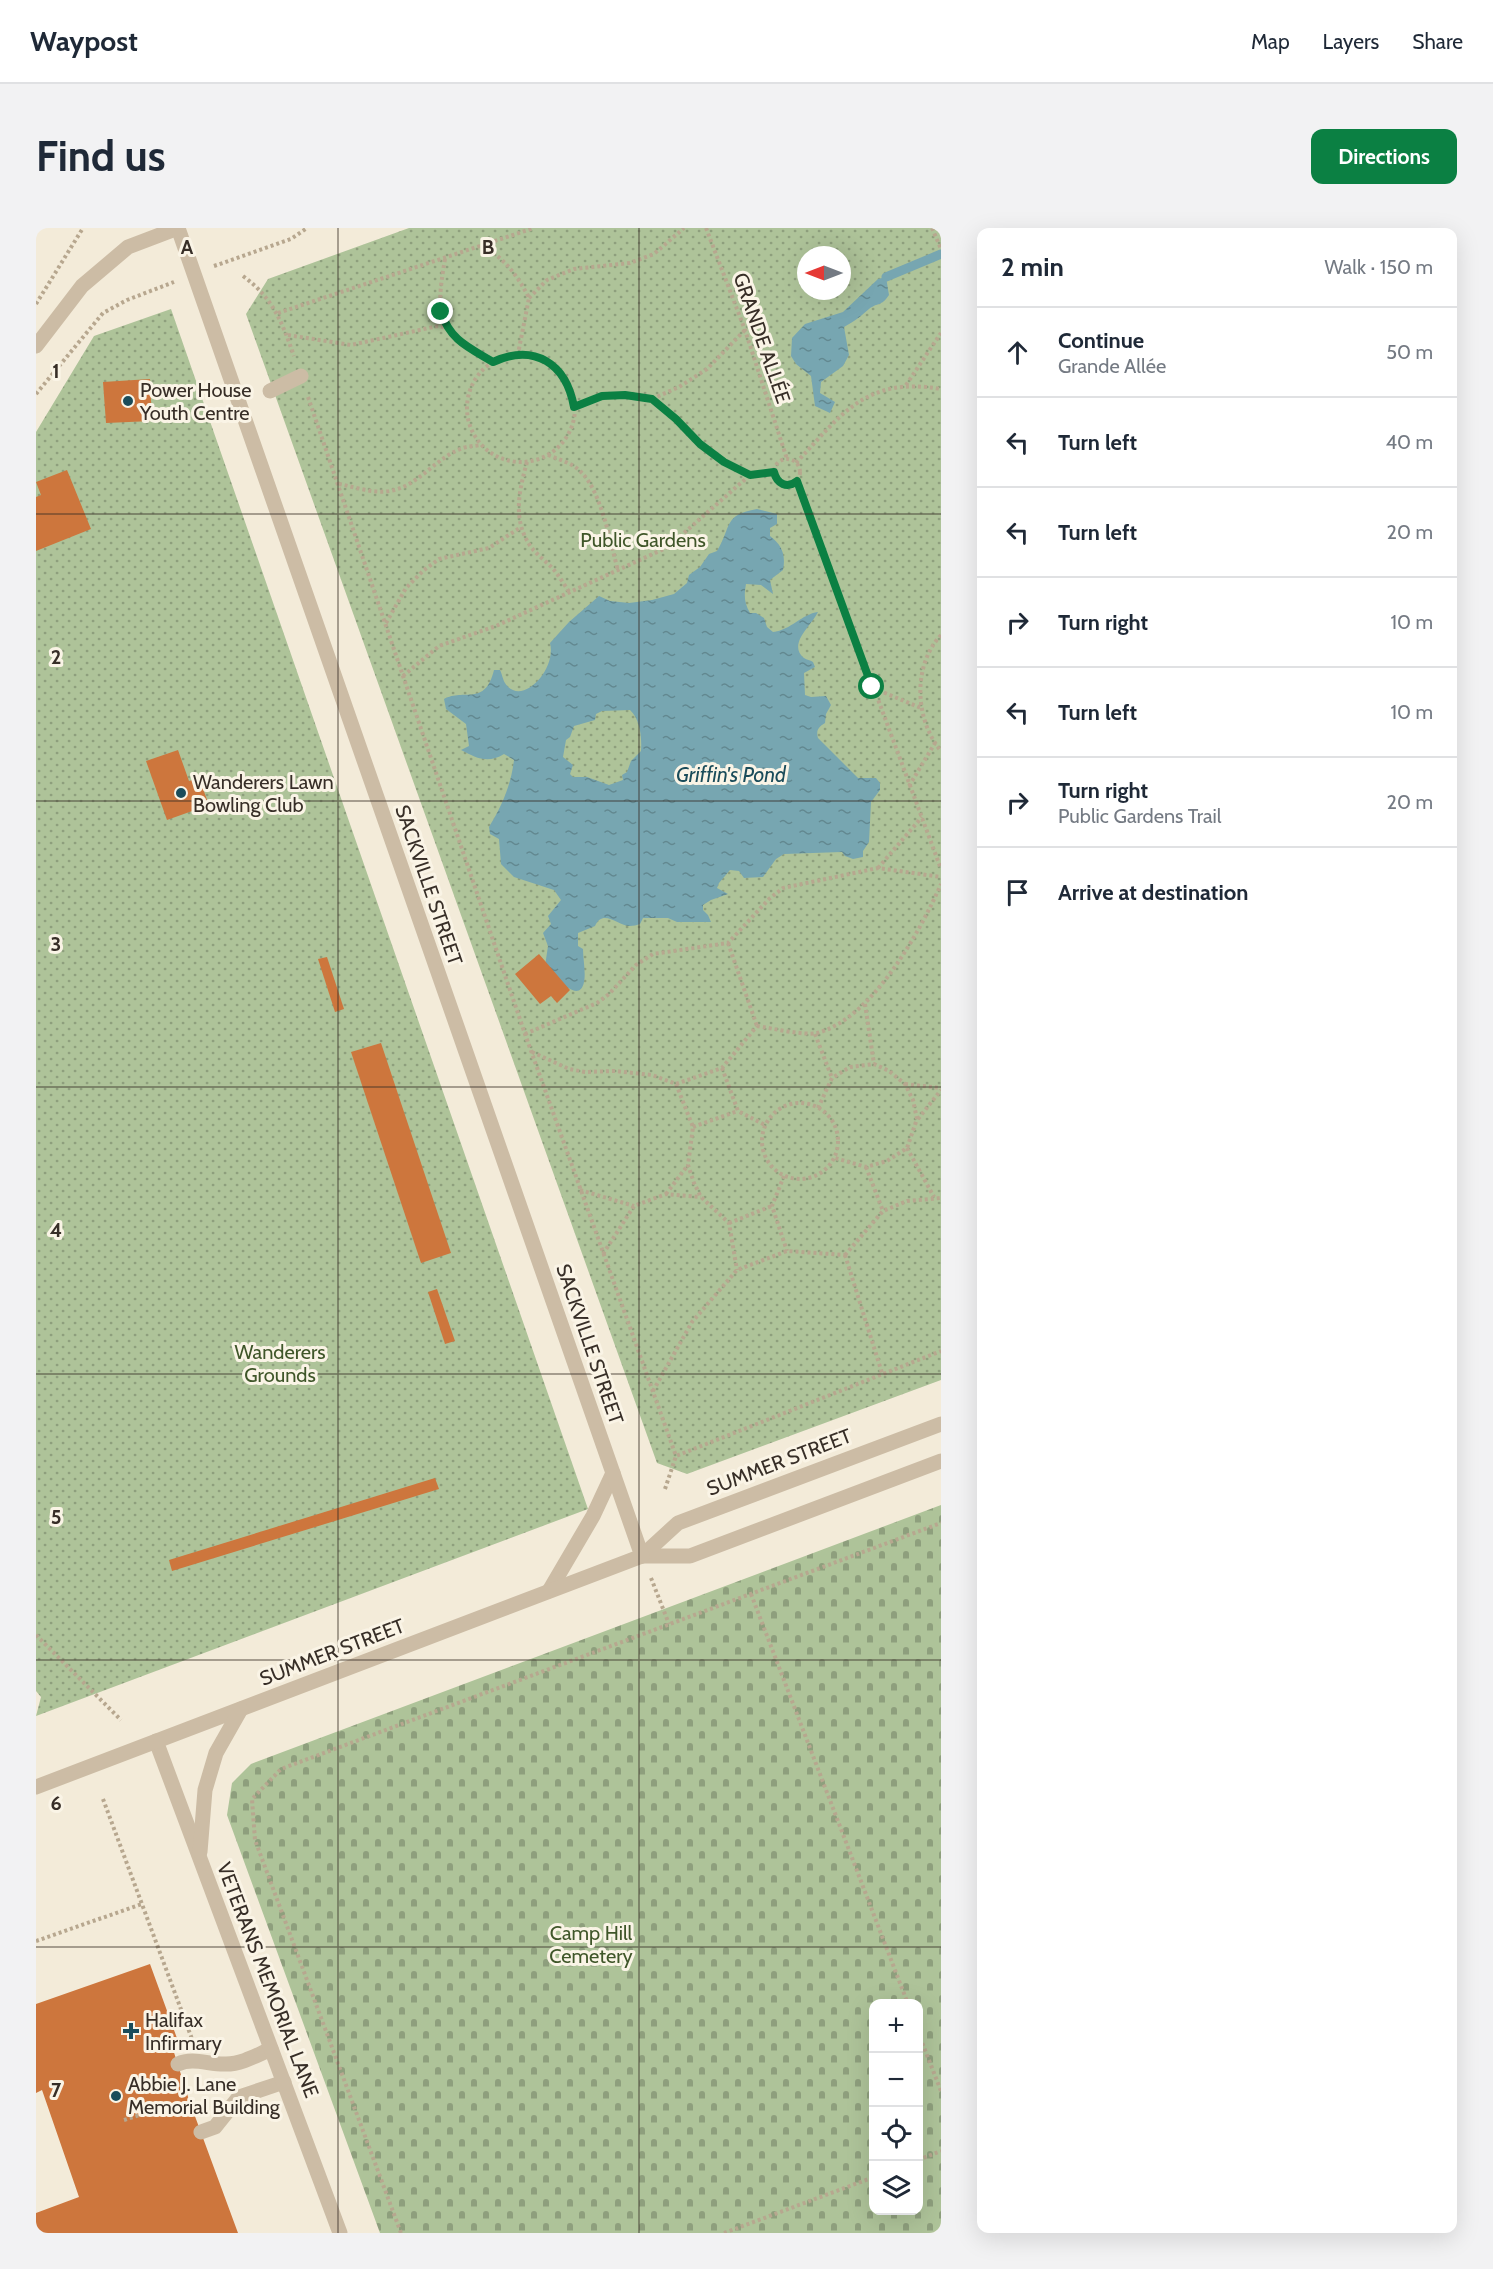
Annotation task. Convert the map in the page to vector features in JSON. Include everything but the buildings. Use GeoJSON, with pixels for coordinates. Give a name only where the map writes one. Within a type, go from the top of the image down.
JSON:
{"type":"FeatureCollection","features":[{"type":"Feature","properties":{"kind":"street"},"geometry":{"type":"LineString","coordinates":[[36,346],[82,286],[128,247],[178,228]]}},
{"type":"Feature","properties":{"kind":"street","name":"SACKVILLE STREET"},"geometry":{"type":"LineString","coordinates":[[178,228],[642,1556]]}},
{"type":"Feature","properties":{"kind":"street"},"geometry":{"type":"LineString","coordinates":[[270,391],[301,376]]}},
{"type":"Feature","properties":{"kind":"street","name":"SUMMER STREET"},"geometry":{"type":"LineString","coordinates":[[642,1556],[678,1523],[941,1424]]}},
{"type":"Feature","properties":{"kind":"street","name":"SUMMER STREET"},"geometry":{"type":"LineString","coordinates":[[36,1787],[642,1556],[690,1556],[941,1461]]}},
{"type":"Feature","properties":{"kind":"street"},"geometry":{"type":"LineString","coordinates":[[549,1591],[593,1516],[613,1473]]}},
{"type":"Feature","properties":{"kind":"street"},"geometry":{"type":"LineString","coordinates":[[200,1858],[205,1790],[216,1753],[241,1709]]}},
{"type":"Feature","properties":{"kind":"street","name":"VETERANS MEMORIAL LANE"},"geometry":{"type":"LineString","coordinates":[[156,1741],[340,2233]]}},
{"type":"Feature","properties":{"kind":"street"},"geometry":{"type":"LineString","coordinates":[[178,2064],[186,2061],[226,2064],[247,2060],[271,2049]]}},
{"type":"Feature","properties":{"kind":"street"},"geometry":{"type":"LineString","coordinates":[[201,2132],[215,2127],[238,2097],[284,2082]]}},
{"type":"Feature","properties":{"kind":"path"},"geometry":{"type":"LineString","coordinates":[[36,304],[82,228]]}},
{"type":"Feature","properties":{"kind":"path"},"geometry":{"type":"LineString","coordinates":[[278,313],[534,228]]}},
{"type":"Feature","properties":{"kind":"path"},"geometry":{"type":"LineString","coordinates":[[518,354],[529,298],[548,280],[574,269],[630,263],[654,254],[684,228]]}},
{"type":"Feature","properties":{"kind":"path","name":"GRANDE ALLÉE"},"geometry":{"type":"LineString","coordinates":[[706,228],[745,330],[787,459]]}},
{"type":"Feature","properties":{"kind":"path"},"geometry":{"type":"LineString","coordinates":[[932,228],[940,247]]}},
{"type":"Feature","properties":{"kind":"path"},"geometry":{"type":"LineString","coordinates":[[483,246],[498,255],[510,267],[529,298]]}},
{"type":"Feature","properties":{"kind":"path"},"geometry":{"type":"LineString","coordinates":[[445,259],[440,289],[441,312],[446,328],[456,338],[493,362]]}},
{"type":"Feature","properties":{"kind":"path"},"geometry":{"type":"LineString","coordinates":[[243,276],[252,282],[278,313],[287,335],[525,1034],[676,1456],[665,1490]]}},
{"type":"Feature","properties":{"kind":"path"},"geometry":{"type":"LineString","coordinates":[[36,394],[103,313]]}},
{"type":"Feature","properties":{"kind":"path"},"geometry":{"type":"LineString","coordinates":[[287,335],[351,345],[438,326],[446,328]]}},
{"type":"Feature","properties":{"kind":"path"},"geometry":{"type":"LineString","coordinates":[[652,399],[679,387],[706,369],[745,330]]}},
{"type":"Feature","properties":{"kind":"path"},"geometry":{"type":"LineString","coordinates":[[906,385],[941,333]]}},
{"type":"Feature","properties":{"kind":"path"},"geometry":{"type":"LineString","coordinates":[[518,354],[535,356],[550,363],[563,375],[571,390],[574,407],[573,421],[568,435],[548,455],[527,462],[510,461],[495,455],[482,445],[472,432],[467,401],[480,372],[493,362],[518,354]]}},
{"type":"Feature","properties":{"kind":"path"},"geometry":{"type":"LineString","coordinates":[[796,463],[832,423],[850,407],[876,393],[906,385],[941,389]]}},
{"type":"Feature","properties":{"kind":"path"},"geometry":{"type":"LineString","coordinates":[[574,407],[602,396],[625,395],[652,399],[676,419],[700,444],[724,462],[750,475],[774,472]]}},
{"type":"Feature","properties":{"kind":"path"},"geometry":{"type":"LineString","coordinates":[[338,483],[370,490],[389,491],[406,485],[462,448],[482,445]]}},
{"type":"Feature","properties":{"kind":"path"},"geometry":{"type":"LineString","coordinates":[[548,455],[568,462],[583,473],[604,518],[618,571]]}},
{"type":"Feature","properties":{"kind":"path"},"geometry":{"type":"LineString","coordinates":[[797,481],[794,484],[785,485],[777,480],[774,472],[780,461],[787,459],[796,463],[800,470],[797,481],[941,869]]}},
{"type":"Feature","properties":{"kind":"path"},"geometry":{"type":"LineString","coordinates":[[527,462],[518,507],[521,527],[531,547],[555,572],[570,593]]}},
{"type":"Feature","properties":{"kind":"path"},"geometry":{"type":"LineString","coordinates":[[403,676],[439,646],[496,626],[668,547],[750,475]]}},
{"type":"Feature","properties":{"kind":"path"},"geometry":{"type":"LineString","coordinates":[[386,623],[406,588],[439,559],[489,548],[521,527]]}},
{"type":"Feature","properties":{"kind":"path"},"geometry":{"type":"LineString","coordinates":[[941,635],[926,661],[921,684],[921,708],[935,743],[941,751]]}},
{"type":"Feature","properties":{"kind":"path"},"geometry":{"type":"LineString","coordinates":[[872,687],[921,708]]}},
{"type":"Feature","properties":{"kind":"path"},"geometry":{"type":"LineString","coordinates":[[909,786],[935,743]]}},
{"type":"Feature","properties":{"kind":"path"},"geometry":{"type":"LineString","coordinates":[[878,868],[922,817]]}},
{"type":"Feature","properties":{"kind":"path"},"geometry":{"type":"LineString","coordinates":[[525,1034],[597,1003],[609,994],[636,964],[653,954],[728,943],[769,899],[783,888],[878,868],[941,877]]}},
{"type":"Feature","properties":{"kind":"path"},"geometry":{"type":"LineString","coordinates":[[757,1026],[815,1034],[842,1021],[865,1004],[911,942],[926,917],[941,884]]}},
{"type":"Feature","properties":{"kind":"path"},"geometry":{"type":"LineString","coordinates":[[728,943],[757,1026]]}},
{"type":"Feature","properties":{"kind":"path"},"geometry":{"type":"LineString","coordinates":[[865,1004],[874,1064]]}},
{"type":"Feature","properties":{"kind":"path"},"geometry":{"type":"LineString","coordinates":[[531,1051],[569,1069],[585,1072],[615,1071],[652,1075],[676,1084],[722,1068],[757,1026]]}},
{"type":"Feature","properties":{"kind":"path"},"geometry":{"type":"LineString","coordinates":[[815,1034],[832,1078]]}},
{"type":"Feature","properties":{"kind":"path"},"geometry":{"type":"LineString","coordinates":[[818,1108],[832,1078],[850,1067],[874,1064],[889,1071],[905,1084],[913,1100],[917,1119]]}},
{"type":"Feature","properties":{"kind":"path"},"geometry":{"type":"LineString","coordinates":[[722,1068],[738,1112]]}},
{"type":"Feature","properties":{"kind":"path"},"geometry":{"type":"LineString","coordinates":[[676,1084],[693,1127],[688,1165],[701,1197],[729,1223],[736,1270]]}},
{"type":"Feature","properties":{"kind":"path"},"geometry":{"type":"LineString","coordinates":[[905,1084],[941,1089]]}},
{"type":"Feature","properties":{"kind":"path"},"geometry":{"type":"LineString","coordinates":[[835,1158],[866,1167],[887,1161],[907,1148],[917,1119],[941,1089]]}},
{"type":"Feature","properties":{"kind":"path"},"geometry":{"type":"LineString","coordinates":[[794,1104],[806,1104],[818,1108],[834,1124],[838,1146],[835,1158],[818,1175],[807,1179],[784,1176],[767,1160],[762,1137],[765,1125],[777,1112],[794,1104]]}},
{"type":"Feature","properties":{"kind":"path"},"geometry":{"type":"LineString","coordinates":[[693,1127],[738,1112],[765,1125]]}},
{"type":"Feature","properties":{"kind":"path"},"geometry":{"type":"LineString","coordinates":[[907,1148],[934,1197]]}},
{"type":"Feature","properties":{"kind":"path"},"geometry":{"type":"LineString","coordinates":[[666,1194],[688,1165]]}},
{"type":"Feature","properties":{"kind":"path"},"geometry":{"type":"LineString","coordinates":[[866,1167],[883,1210]]}},
{"type":"Feature","properties":{"kind":"path"},"geometry":{"type":"LineString","coordinates":[[784,1176],[772,1206],[787,1251]]}},
{"type":"Feature","properties":{"kind":"path"},"geometry":{"type":"LineString","coordinates":[[580,1190],[634,1206]]}},
{"type":"Feature","properties":{"kind":"path"},"geometry":{"type":"LineString","coordinates":[[603,1254],[634,1206],[666,1194],[701,1197]]}},
{"type":"Feature","properties":{"kind":"path"},"geometry":{"type":"LineString","coordinates":[[845,1255],[883,1210],[907,1201],[941,1198]]}},
{"type":"Feature","properties":{"kind":"path"},"geometry":{"type":"LineString","coordinates":[[729,1223],[772,1206]]}},
{"type":"Feature","properties":{"kind":"path"},"geometry":{"type":"LineString","coordinates":[[653,1391],[692,1322],[736,1270],[787,1251],[845,1255]]}},
{"type":"Feature","properties":{"kind":"path"},"geometry":{"type":"LineString","coordinates":[[845,1255],[882,1373]]}},
{"type":"Feature","properties":{"kind":"path"},"geometry":{"type":"LineString","coordinates":[[676,1456],[941,1351]]}},
{"type":"Feature","properties":{"kind":"path"},"geometry":{"type":"LineString","coordinates":[[401,2233],[255,1840],[252,1798],[281,1769],[941,1523]]}},
{"type":"Feature","properties":{"kind":"path"},"geometry":{"type":"LineString","coordinates":[[642,1556],[669,1624]]}},
{"type":"Feature","properties":{"kind":"path"},"geometry":{"type":"LineString","coordinates":[[751,1594],[906,1999]]}},
{"type":"Feature","properties":{"kind":"path"},"geometry":{"type":"LineString","coordinates":[[36,1635],[121,1720]]}},
{"type":"Feature","properties":{"kind":"path"},"geometry":{"type":"LineString","coordinates":[[103,1799],[201,2062]]}},
{"type":"Feature","properties":{"kind":"path"},"geometry":{"type":"LineString","coordinates":[[36,1941],[142,1904]]}},
{"type":"Feature","properties":{"kind":"path"},"geometry":{"type":"LineString","coordinates":[[923,2045],[941,2091]]}},
{"type":"Feature","properties":{"kind":"path"},"geometry":{"type":"LineString","coordinates":[[124,2120],[146,2113]]}},
{"type":"Feature","properties":{"kind":"path"},"geometry":{"type":"LineString","coordinates":[[923,2158],[941,2151]]}},
{"type":"Feature","properties":{"kind":"path"},"geometry":{"type":"LineString","coordinates":[[724,2233],[869,2179]]}},
{"type":"Feature","properties":{"kind":"green space","name":"Public Gardens"},"geometry":{"type":"Polygon","coordinates":[[[409,228],[941,228],[941,1380],[687,1474],[657,1463],[246,314],[268,279],[409,228]]]}},
{"type":"Feature","properties":{"kind":"green space","name":"Wanderers Grounds"},"geometry":{"type":"Polygon","coordinates":[[[171,309],[588,1509],[36,1716],[41,1697],[36,1691],[36,432],[94,336],[171,309]]]}},
{"type":"Feature","properties":{"kind":"green space","name":"Camp Hill Cemetery"},"geometry":{"type":"Polygon","coordinates":[[[941,1505],[941,2233],[380,2233],[227,1815],[232,1783],[251,1764],[941,1505]]]}},
{"type":"Feature","properties":{"kind":"water"},"geometry":{"type":"Polygon","coordinates":[[[886,277],[889,295],[882,303],[872,307],[844,327],[849,355],[843,366],[821,382],[820,393],[835,402],[830,413],[815,406],[811,376],[796,364],[791,356],[792,338],[805,324],[843,312],[878,279],[886,277]]]}},
{"type":"Feature","properties":{"kind":"water","name":"Griffin's Pond"},"geometry":{"type":"Polygon","coordinates":[[[757,509],[777,514],[777,524],[770,528],[770,536],[778,543],[784,560],[783,570],[770,580],[773,594],[761,585],[746,584],[745,595],[750,613],[756,613],[764,618],[767,627],[773,632],[818,612],[802,635],[798,647],[799,653],[813,662],[815,667],[804,673],[805,695],[826,696],[831,705],[826,714],[825,723],[818,729],[818,738],[858,778],[876,778],[880,783],[880,790],[871,802],[869,842],[863,851],[863,857],[853,859],[842,852],[784,854],[776,859],[763,877],[744,878],[739,871],[730,870],[717,888],[728,894],[703,905],[703,910],[711,922],[677,922],[668,918],[643,918],[640,924],[630,926],[602,918],[595,926],[578,933],[578,946],[583,949],[585,978],[581,989],[571,990],[545,966],[548,946],[543,933],[551,924],[548,916],[561,900],[554,890],[514,877],[501,864],[499,839],[490,834],[489,827],[505,795],[514,760],[504,754],[493,759],[482,759],[461,750],[469,746],[466,724],[446,709],[444,699],[479,693],[485,689],[494,670],[500,670],[505,683],[512,690],[520,691],[528,688],[543,674],[548,664],[551,653],[550,643],[569,622],[599,596],[610,601],[629,603],[674,594],[687,583],[689,575],[700,567],[709,554],[717,551],[733,518],[757,509]],[[630,710],[602,711],[596,714],[595,720],[574,726],[570,737],[566,740],[563,757],[573,765],[570,774],[573,777],[587,777],[609,785],[623,780],[622,775],[627,772],[631,761],[641,751],[640,729],[630,710]]]}},
{"type":"Feature","properties":{"kind":"waterway"},"geometry":{"type":"LineString","coordinates":[[886,277],[941,254]]}},
{"type":"Feature","properties":{"kind":"place","name":"Power House Youth Centre"},"geometry":{"type":"Point","coordinates":[128,401]}},
{"type":"Feature","properties":{"kind":"place","name":"Wanderers Lawn Bowling Club"},"geometry":{"type":"Point","coordinates":[181,793]}},
{"type":"Feature","properties":{"kind":"place","name":"Halifax Infirmary"},"geometry":{"type":"Point","coordinates":[131,2031]}},
{"type":"Feature","properties":{"kind":"place","name":"Abbie J. Lane Memorial Building"},"geometry":{"type":"Point","coordinates":[116,2096]}},
{"type":"Feature","properties":{"kind":"route"},"geometry":{"type":"LineString","coordinates":[[441,312],[446,328],[456,338],[493,362],[518,354],[535,356],[550,363],[563,375],[571,390],[574,407],[602,396],[625,395],[652,399],[676,419],[700,444],[724,462],[750,475],[774,472],[777,480],[785,485],[794,484],[797,481],[872,687]]}}]}
